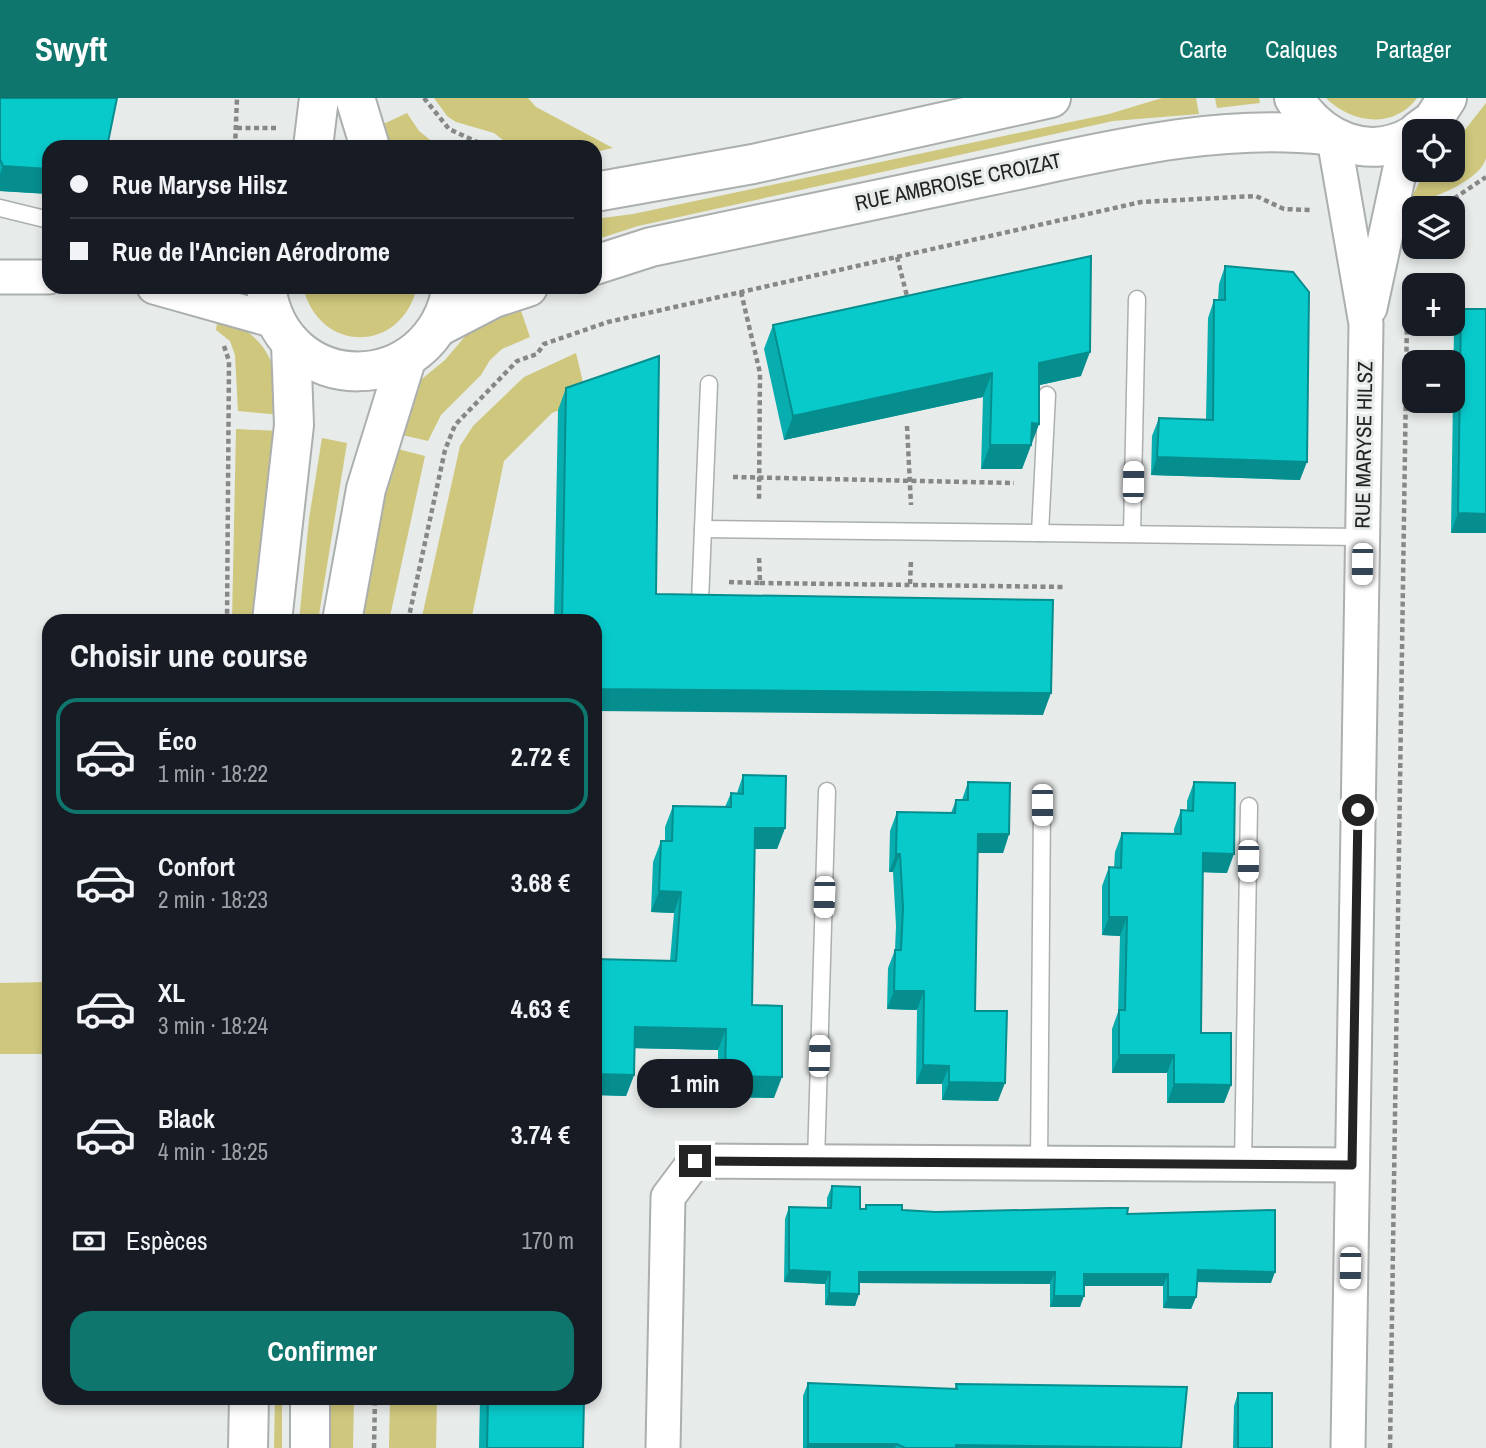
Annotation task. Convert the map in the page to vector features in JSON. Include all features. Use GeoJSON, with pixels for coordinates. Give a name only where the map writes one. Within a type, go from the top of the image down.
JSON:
{"type":"FeatureCollection","features":[{"type":"Feature","properties":{"kind":"main road"},"geometry":{"type":"LineString","coordinates":[[300,138],[318,98]]}},
{"type":"Feature","properties":{"kind":"main road"},"geometry":{"type":"LineString","coordinates":[[355,98],[368,140]]}},
{"type":"Feature","properties":{"kind":"main road"},"geometry":{"type":"LineString","coordinates":[[602,191],[752,164],[1051,98]]}},
{"type":"Feature","properties":{"kind":"main road"},"geometry":{"type":"LineString","coordinates":[[1294,98],[1306,117],[1330,137]]}},
{"type":"Feature","properties":{"kind":"main road"},"geometry":{"type":"LineString","coordinates":[[1433,119],[1467,98]]}},
{"type":"Feature","properties":{"kind":"main road","name":"RUE AMBROISE CROIZAT"},"geometry":{"type":"LineString","coordinates":[[602,263],[651,247],[1119,148],[1235,132],[1277,130],[1330,137],[1360,147],[1386,146],[1402,137]]}},
{"type":"Feature","properties":{"kind":"main road"},"geometry":{"type":"LineString","coordinates":[[277,317],[316,362],[346,372],[377,371],[406,360],[425,345],[440,326],[450,294]]}},
{"type":"Feature","properties":{"kind":"main road"},"geometry":{"type":"LineString","coordinates":[[440,326],[506,294]]}},
{"type":"Feature","properties":{"kind":"main road"},"geometry":{"type":"LineString","coordinates":[[273,614],[294,425],[277,317]]}},
{"type":"Feature","properties":{"kind":"main road"},"geometry":{"type":"LineString","coordinates":[[343,614],[366,489],[406,360]]}},
{"type":"Feature","properties":{"kind":"main road"},"geometry":{"type":"LineString","coordinates":[[248,1448],[249,1405]]}},
{"type":"Feature","properties":{"kind":"main road"},"geometry":{"type":"LineString","coordinates":[[310,1405],[310,1448]]}},
{"type":"Feature","properties":{"kind":"street","name":"RUE MARYSE HILSZ"},"geometry":{"type":"LineString","coordinates":[[1330,137],[1366,324]]}},
{"type":"Feature","properties":{"kind":"street","name":"RUE MARYSE HILSZ"},"geometry":{"type":"LineString","coordinates":[[1348,1448],[1366,324],[1402,162]]}},
{"type":"Feature","properties":{"kind":"street"},"geometry":{"type":"LineString","coordinates":[[0,277],[42,277]]}},
{"type":"Feature","properties":{"kind":"street"},"geometry":{"type":"LineString","coordinates":[[183,294],[277,317]]}},
{"type":"Feature","properties":{"kind":"street"},"geometry":{"type":"LineString","coordinates":[[663,1448],[668,1197],[695,1161],[1352,1165]]}},
{"type":"Feature","properties":{"kind":"lane"},"geometry":{"type":"LineString","coordinates":[[0,208],[42,218]]}},
{"type":"Feature","properties":{"kind":"lane"},"geometry":{"type":"LineString","coordinates":[[1132,534],[1138,299]]}},
{"type":"Feature","properties":{"kind":"lane"},"geometry":{"type":"LineString","coordinates":[[700,602],[709,384]]}},
{"type":"Feature","properties":{"kind":"lane"},"geometry":{"type":"LineString","coordinates":[[1040,533],[1046,396]]}},
{"type":"Feature","properties":{"kind":"lane"},"geometry":{"type":"LineString","coordinates":[[703,529],[1362,537]]}},
{"type":"Feature","properties":{"kind":"lane"},"geometry":{"type":"LineString","coordinates":[[816,1162],[827,791]]}},
{"type":"Feature","properties":{"kind":"lane"},"geometry":{"type":"LineString","coordinates":[[1039,1163],[1042,805]]}},
{"type":"Feature","properties":{"kind":"lane"},"geometry":{"type":"LineString","coordinates":[[1243,1164],[1249,806]]}},
{"type":"Feature","properties":{"kind":"path"},"geometry":{"type":"LineString","coordinates":[[236,140],[237,98]]}},
{"type":"Feature","properties":{"kind":"path"},"geometry":{"type":"LineString","coordinates":[[424,98],[449,129],[473,140]]}},
{"type":"Feature","properties":{"kind":"path"},"geometry":{"type":"LineString","coordinates":[[237,128],[300,138]]}},
{"type":"Feature","properties":{"kind":"path"},"geometry":{"type":"LineString","coordinates":[[1458,196],[1486,177]]}},
{"type":"Feature","properties":{"kind":"path"},"geometry":{"type":"LineString","coordinates":[[410,614],[446,450],[455,425],[517,361],[537,354],[544,344],[608,322],[1141,202],[1256,196],[1284,209],[1323,213]]}},
{"type":"Feature","properties":{"kind":"path"},"geometry":{"type":"LineString","coordinates":[[897,257],[911,310]]}},
{"type":"Feature","properties":{"kind":"path"},"geometry":{"type":"LineString","coordinates":[[741,292],[760,373],[760,583]]}},
{"type":"Feature","properties":{"kind":"path"},"geometry":{"type":"LineString","coordinates":[[1390,1448],[1407,336]]}},
{"type":"Feature","properties":{"kind":"path"},"geometry":{"type":"LineString","coordinates":[[215,338],[223,343],[229,361],[228,614]]}},
{"type":"Feature","properties":{"kind":"path"},"geometry":{"type":"LineString","coordinates":[[907,426],[912,481],[911,515]]}},
{"type":"Feature","properties":{"kind":"path"},"geometry":{"type":"LineString","coordinates":[[706,476],[1042,483]]}},
{"type":"Feature","properties":{"kind":"path"},"geometry":{"type":"LineString","coordinates":[[910,584],[911,548]]}},
{"type":"Feature","properties":{"kind":"path"},"geometry":{"type":"LineString","coordinates":[[720,582],[1066,587]]}},
{"type":"Feature","properties":{"kind":"path"},"geometry":{"type":"LineString","coordinates":[[374,1448],[375,1405]]}},
{"type":"Feature","properties":{"kind":"shaded area"},"geometry":{"type":"Polygon","coordinates":[[[434,98],[528,98],[536,107],[598,140],[503,140],[494,133],[456,122],[447,116],[434,98]]]}},
{"type":"Feature","properties":{"kind":"shaded area"},"geometry":{"type":"Polygon","coordinates":[[[1162,98],[1196,98],[1199,114],[1113,121],[638,226],[602,238],[602,218],[633,214],[1109,114],[1162,98]]]}},
{"type":"Feature","properties":{"kind":"shaded area"},"geometry":{"type":"Polygon","coordinates":[[[1215,98],[1259,98],[1260,103],[1217,108],[1215,98]]]}},
{"type":"Feature","properties":{"kind":"shaded area"},"geometry":{"type":"Polygon","coordinates":[[[1326,98],[1417,98],[1396,115],[1372,119],[1347,113],[1326,98]]]}},
{"type":"Feature","properties":{"kind":"shaded area"},"geometry":{"type":"Polygon","coordinates":[[[1486,103],[1486,158],[1475,174],[1465,182],[1465,130],[1486,103]]]}},
{"type":"Feature","properties":{"kind":"shaded area"},"geometry":{"type":"Polygon","coordinates":[[[407,113],[419,131],[430,140],[385,140],[377,127],[407,113]]]}},
{"type":"Feature","properties":{"kind":"shaded area"},"geometry":{"type":"Polygon","coordinates":[[[602,142],[613,148],[602,150],[602,142]]]}},
{"type":"Feature","properties":{"kind":"shaded area"},"geometry":{"type":"Polygon","coordinates":[[[1420,182],[1465,182],[1435,196],[1412,196],[1420,182]]]}},
{"type":"Feature","properties":{"kind":"shaded area"},"geometry":{"type":"Polygon","coordinates":[[[306,294],[414,294],[408,309],[395,325],[378,334],[360,337],[342,334],[325,325],[312,309],[306,294]]]}},
{"type":"Feature","properties":{"kind":"shaded area"},"geometry":{"type":"Polygon","coordinates":[[[519,305],[530,337],[502,349],[490,360],[481,375],[441,415],[428,441],[394,433],[417,383],[445,360],[473,327],[519,305]]]}},
{"type":"Feature","properties":{"kind":"shaded area"},"geometry":{"type":"Polygon","coordinates":[[[218,316],[249,333],[267,354],[276,380],[280,415],[238,411],[235,355],[230,341],[216,330],[218,316]]]}},
{"type":"Feature","properties":{"kind":"shaded area"},"geometry":{"type":"Polygon","coordinates":[[[576,353],[587,399],[552,413],[504,461],[472,614],[423,614],[460,446],[473,426],[524,377],[576,353]]]}},
{"type":"Feature","properties":{"kind":"shaded area"},"geometry":{"type":"Polygon","coordinates":[[[236,429],[280,431],[263,614],[232,614],[236,429]]]}},
{"type":"Feature","properties":{"kind":"shaded area"},"geometry":{"type":"Polygon","coordinates":[[[322,438],[347,443],[319,614],[300,614],[309,519],[322,438]]]}},
{"type":"Feature","properties":{"kind":"shaded area"},"geometry":{"type":"Polygon","coordinates":[[[390,447],[425,456],[391,614],[351,614],[390,447]]]}},
{"type":"Feature","properties":{"kind":"shaded area"},"geometry":{"type":"Polygon","coordinates":[[[42,982],[42,1054],[0,1054],[0,983],[42,982]]]}},
{"type":"Feature","properties":{"kind":"shaded area"},"geometry":{"type":"Polygon","coordinates":[[[275,1405],[282,1405],[282,1448],[274,1448],[275,1405]]]}},
{"type":"Feature","properties":{"kind":"shaded area"},"geometry":{"type":"Polygon","coordinates":[[[318,1405],[354,1405],[353,1448],[318,1448],[318,1405]]]}},
{"type":"Feature","properties":{"kind":"shaded area"},"geometry":{"type":"Polygon","coordinates":[[[390,1405],[437,1405],[436,1448],[389,1448],[390,1405]]]}},
{"type":"Feature","properties":{"kind":"building"},"geometry":{"type":"Polygon","coordinates":[[[0,98],[117,98],[108,140],[42,140],[42,169],[3,166],[0,159],[0,98]]]}},
{"type":"Feature","properties":{"kind":"building"},"geometry":{"type":"Polygon","coordinates":[[[1091,256],[1090,352],[1039,363],[1039,424],[1032,423],[1031,445],[990,445],[992,373],[793,416],[773,325],[1091,256]]]}},
{"type":"Feature","properties":{"kind":"building"},"geometry":{"type":"Polygon","coordinates":[[[1225,266],[1293,272],[1309,292],[1307,462],[1157,457],[1159,418],[1213,420],[1214,300],[1225,300],[1225,266]]]}},
{"type":"Feature","properties":{"kind":"building"},"geometry":{"type":"Polygon","coordinates":[[[1465,309],[1486,309],[1486,514],[1458,513],[1459,413],[1465,413],[1465,350],[1460,350],[1461,336],[1465,336],[1465,309]]]}},
{"type":"Feature","properties":{"kind":"building"},"geometry":{"type":"Polygon","coordinates":[[[659,356],[656,594],[1053,600],[1051,693],[602,689],[602,614],[562,614],[566,388],[659,356]]]}},
{"type":"Feature","properties":{"kind":"building"},"geometry":{"type":"Polygon","coordinates":[[[743,775],[786,776],[785,828],[755,828],[752,1005],[782,1006],[782,1077],[725,1076],[726,1029],[635,1027],[634,1075],[602,1074],[602,959],[676,961],[681,892],[659,891],[661,841],[672,841],[673,806],[731,807],[731,793],[743,794],[743,775]]]}},
{"type":"Feature","properties":{"kind":"building"},"geometry":{"type":"Polygon","coordinates":[[[968,782],[1010,783],[1009,834],[978,834],[975,1011],[1007,1011],[1005,1083],[949,1082],[949,1066],[923,1065],[924,991],[894,991],[895,950],[901,950],[903,908],[900,854],[896,854],[897,812],[955,813],[956,800],[968,800],[968,782]]]}},
{"type":"Feature","properties":{"kind":"building"},"geometry":{"type":"Polygon","coordinates":[[[1194,782],[1235,783],[1234,854],[1203,853],[1201,1033],[1231,1033],[1231,1085],[1174,1084],[1174,1055],[1119,1055],[1119,1010],[1125,1010],[1127,917],[1109,917],[1109,867],[1121,868],[1122,833],[1181,834],[1181,810],[1193,811],[1194,782]]]}},
{"type":"Feature","properties":{"kind":"building"},"geometry":{"type":"Polygon","coordinates":[[[832,1186],[860,1187],[860,1209],[866,1209],[866,1205],[902,1205],[902,1210],[936,1212],[1128,1208],[1127,1214],[1275,1210],[1275,1272],[1198,1270],[1196,1297],[1168,1297],[1168,1274],[1084,1274],[1084,1296],[1054,1296],[1055,1272],[859,1272],[859,1294],[829,1293],[830,1272],[789,1270],[789,1207],[831,1208],[832,1186]]]}},
{"type":"Feature","properties":{"kind":"building"},"geometry":{"type":"Polygon","coordinates":[[[808,1383],[957,1389],[956,1384],[1187,1387],[1181,1448],[956,1445],[956,1448],[905,1448],[897,1444],[808,1444],[808,1383]]]}},
{"type":"Feature","properties":{"kind":"building"},"geometry":{"type":"Polygon","coordinates":[[[1238,1393],[1272,1393],[1272,1448],[1238,1448],[1238,1393]]]}},
{"type":"Feature","properties":{"kind":"building"},"geometry":{"type":"Polygon","coordinates":[[[488,1405],[584,1405],[583,1448],[487,1448],[488,1405]]]}},
{"type":"Feature","properties":{"kind":"route"},"geometry":{"type":"LineString","coordinates":[[695,1161],[1352,1165],[1358,810]]}}]}
